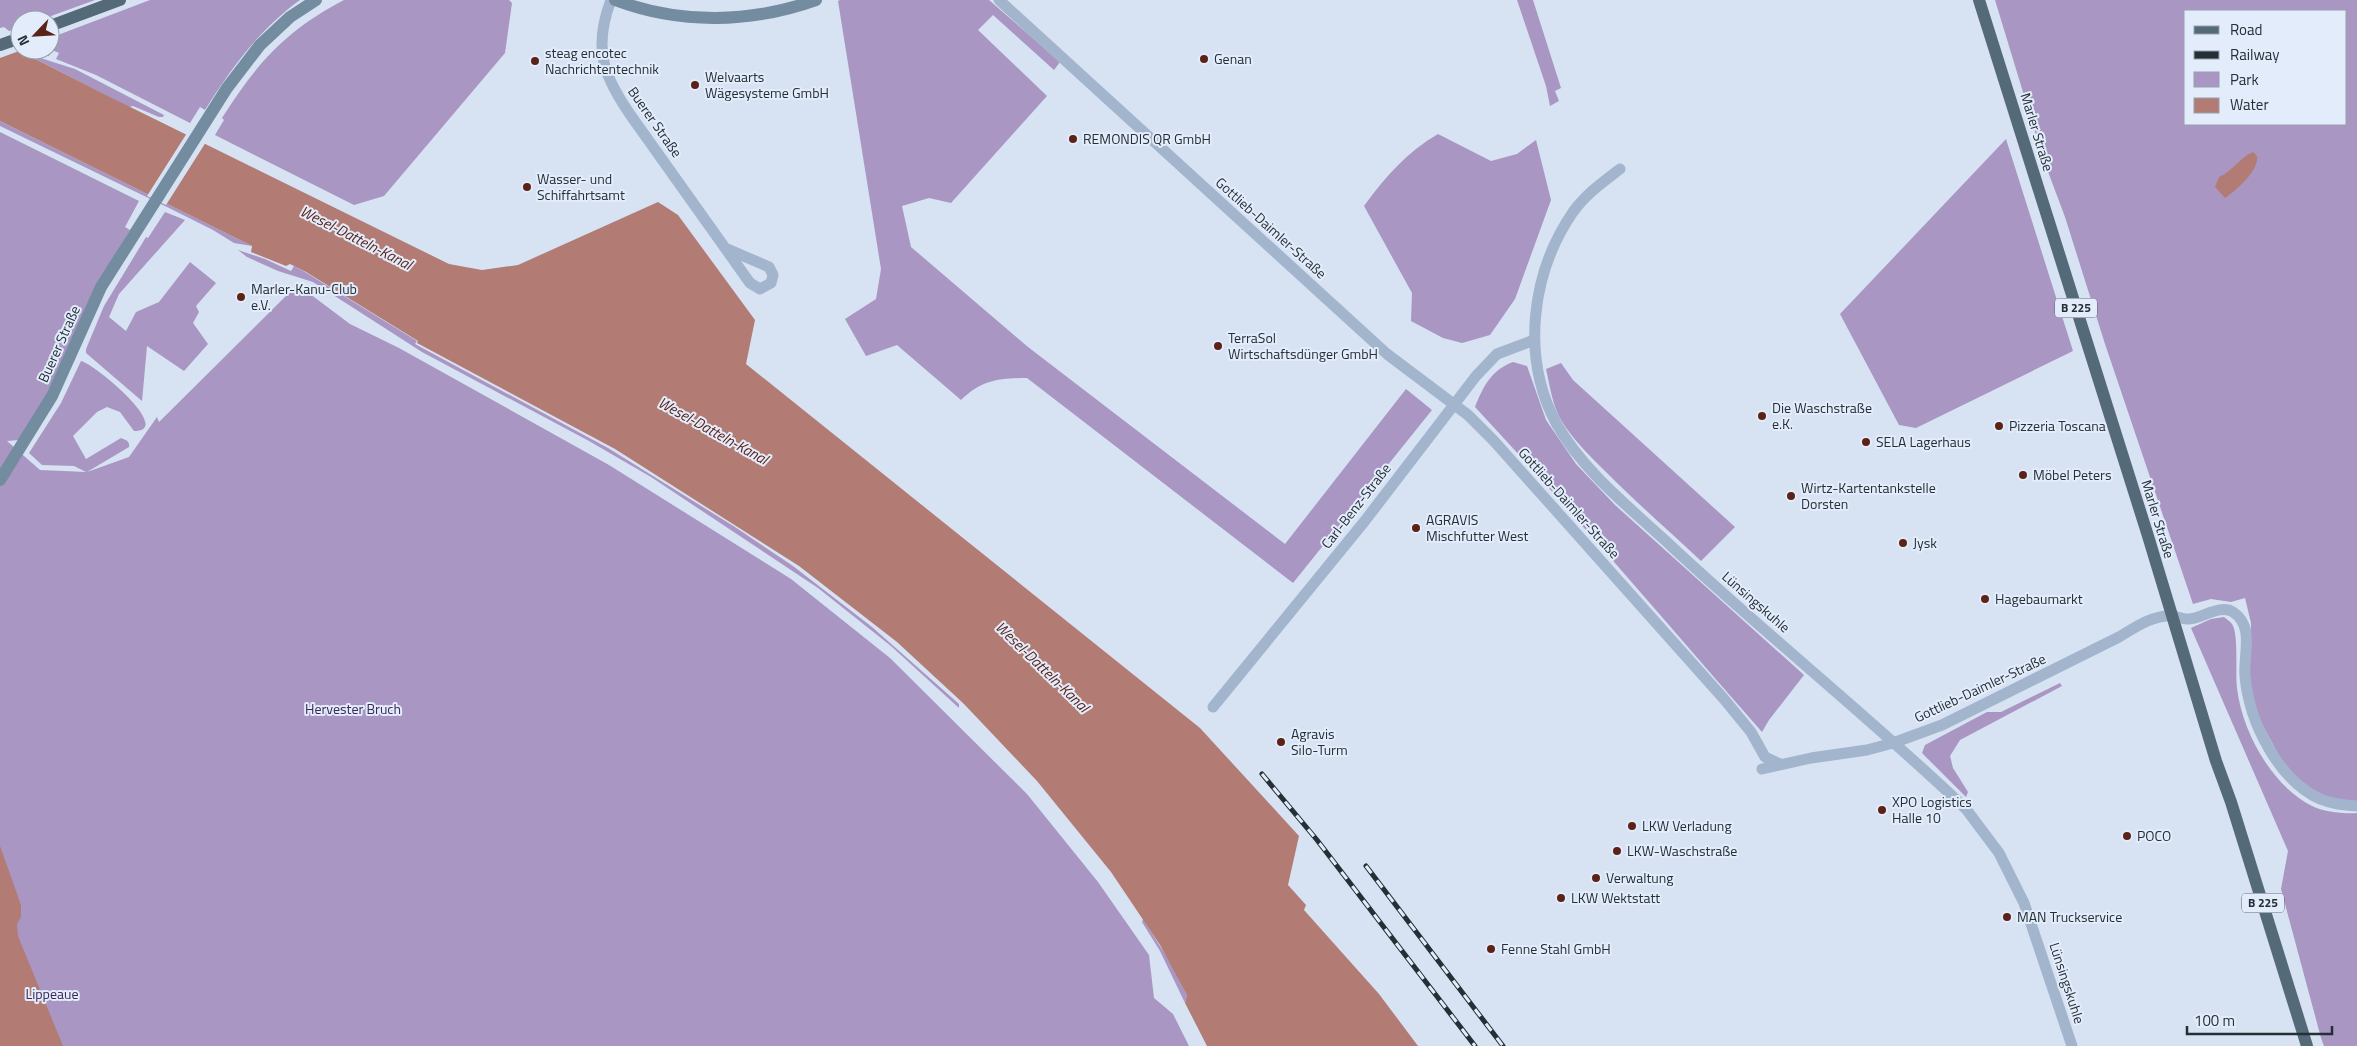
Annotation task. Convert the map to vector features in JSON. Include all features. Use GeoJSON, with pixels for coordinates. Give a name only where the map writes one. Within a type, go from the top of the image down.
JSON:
{"type":"FeatureCollection","features":[{"type":"Feature","properties":{"kind":"main road"},"geometry":{"type":"LineString","coordinates":[[60,22],[120,0]]}},
{"type":"Feature","properties":{"kind":"main road","name":"Marler Straße"},"geometry":{"type":"LineString","coordinates":[[1979,0],[2307,1046]]}},
{"type":"Feature","properties":{"kind":"street","name":"Buerer Straße"},"geometry":{"type":"LineString","coordinates":[[0,480],[48,403],[101,287],[242,66],[260,45],[290,17],[316,0]]}},
{"type":"Feature","properties":{"kind":"street","name":"Buerer Straße"},"geometry":{"type":"LineString","coordinates":[[610,0],[603,22],[602,57],[611,84],[627,110],[725,248]]}},
{"type":"Feature","properties":{"kind":"street"},"geometry":{"type":"LineString","coordinates":[[615,0],[670,16],[701,18],[732,18],[764,14],[816,0]]}},
{"type":"Feature","properties":{"kind":"street","name":"Gottlieb-Daimler-Straße"},"geometry":{"type":"LineString","coordinates":[[999,0],[1387,354],[1454,404],[1494,441],[1724,699],[1751,732],[1765,757],[1780,764],[1867,750],[1893,743],[1942,725],[2119,637],[2144,622],[2171,616],[2188,620],[2223,610],[2232,611],[2242,621],[2247,633],[2245,675],[2248,695],[2264,737],[2276,760],[2304,790],[2321,799],[2337,804],[2357,806]]}},
{"type":"Feature","properties":{"kind":"street","name":"Lünsingskuhle"},"geometry":{"type":"LineString","coordinates":[[1620,170],[1585,198],[1574,211],[1558,239],[1539,291],[1534,340],[1539,378],[1549,408],[1564,437],[1593,472],[1703,576],[1966,808],[1999,853],[2032,923],[2072,1046]]}},
{"type":"Feature","properties":{"kind":"street","name":"Carl-Benz-Straße"},"geometry":{"type":"LineString","coordinates":[[1213,707],[1364,522],[1454,404],[1498,354],[1534,340]]}},
{"type":"Feature","properties":{"kind":"street"},"geometry":{"type":"LineString","coordinates":[[1762,768],[1780,764]]}},
{"type":"Feature","properties":{"kind":"green space"},"geometry":{"type":"Polygon","coordinates":[[[0,0],[95,0],[60,13],[60,10],[10,10],[10,31],[4,27],[0,28],[0,0]]]}},
{"type":"Feature","properties":{"kind":"green space"},"geometry":{"type":"Polygon","coordinates":[[[150,0],[300,0],[272,24],[247,50],[205,110],[200,107],[190,123],[96,75],[58,60],[60,34],[150,0]]]}},
{"type":"Feature","properties":{"kind":"green space"},"geometry":{"type":"Polygon","coordinates":[[[344,0],[509,0],[512,3],[505,53],[384,196],[354,205],[215,135],[224,120],[222,118],[235,98],[274,50],[305,24],[344,0]]]}},
{"type":"Feature","properties":{"kind":"green space"},"geometry":{"type":"Polygon","coordinates":[[[989,0],[1060,62],[1054,70],[993,15],[978,30],[1047,96],[951,203],[929,198],[902,206],[911,247],[1028,347],[1285,544],[1406,389],[1432,410],[1293,583],[1027,378],[999,380],[984,384],[961,400],[897,345],[866,356],[845,319],[876,299],[881,269],[838,1],[989,0]]]}},
{"type":"Feature","properties":{"kind":"green space"},"geometry":{"type":"Polygon","coordinates":[[[1517,0],[1533,0],[1561,88],[1555,91],[1559,101],[1550,106],[1546,86],[1517,0]]]}},
{"type":"Feature","properties":{"kind":"green space"},"geometry":{"type":"Polygon","coordinates":[[[1995,0],[2357,0],[2357,802],[2326,799],[2302,785],[2285,767],[2255,711],[2249,683],[2251,623],[2245,598],[2231,602],[2211,599],[2193,604],[2105,344],[2065,217],[2044,161],[1995,0]]]}},
{"type":"Feature","properties":{"kind":"green space"},"geometry":{"type":"Polygon","coordinates":[[[38,60],[47,60],[75,69],[164,115],[159,117],[133,106],[129,107],[38,60]]]}},
{"type":"Feature","properties":{"kind":"green space"},"geometry":{"type":"Polygon","coordinates":[[[0,121],[252,246],[234,243],[169,208],[0,126],[0,121]]]}},
{"type":"Feature","properties":{"kind":"green space","name":"Hervester Bruch"},"geometry":{"type":"Polygon","coordinates":[[[0,132],[139,201],[125,227],[130,230],[95,287],[46,395],[19,440],[7,441],[40,470],[86,472],[74,466],[42,465],[29,453],[61,403],[81,361],[115,384],[139,410],[145,420],[144,428],[134,431],[120,412],[107,407],[97,412],[73,436],[86,459],[121,438],[128,442],[129,447],[87,472],[129,457],[157,417],[159,422],[293,289],[310,294],[350,324],[399,348],[609,465],[791,579],[890,658],[1027,794],[1098,882],[1149,955],[1154,998],[1173,1014],[1189,1046],[0,1046],[0,132]]]}},
{"type":"Feature","properties":{"kind":"green space"},"geometry":{"type":"Polygon","coordinates":[[[1438,134],[1491,161],[1517,154],[1536,140],[1551,200],[1515,299],[1490,335],[1462,343],[1443,338],[1411,321],[1412,293],[1364,206],[1380,185],[1406,157],[1438,134]]]}},
{"type":"Feature","properties":{"kind":"green space"},"geometry":{"type":"Polygon","coordinates":[[[2006,139],[2073,351],[1916,428],[1899,425],[1840,314],[2006,139]]]}},
{"type":"Feature","properties":{"kind":"green space"},"geometry":{"type":"Polygon","coordinates":[[[165,212],[185,220],[119,294],[109,317],[126,331],[136,312],[159,302],[190,262],[216,283],[196,306],[199,312],[193,323],[208,344],[184,371],[147,346],[142,401],[86,353],[86,349],[104,306],[146,237],[148,238],[165,212]]]}},
{"type":"Feature","properties":{"kind":"green space"},"geometry":{"type":"Polygon","coordinates":[[[238,250],[265,259],[291,271],[294,266],[305,272],[417,341],[415,344],[608,448],[735,527],[793,566],[872,627],[959,704],[959,708],[891,646],[818,588],[651,477],[589,441],[422,352],[313,282],[278,271],[247,257],[238,250]]]}},
{"type":"Feature","properties":{"kind":"green space"},"geometry":{"type":"Polygon","coordinates":[[[1513,362],[1527,366],[1546,420],[1576,464],[1615,505],[1804,675],[1762,732],[1584,528],[1475,407],[1493,374],[1505,365],[1513,362]]]}},
{"type":"Feature","properties":{"kind":"green space"},"geometry":{"type":"Polygon","coordinates":[[[1561,363],[1573,380],[1735,527],[1701,561],[1582,448],[1561,420],[1555,408],[1546,369],[1561,363]]]}},
{"type":"Feature","properties":{"kind":"green space"},"geometry":{"type":"Polygon","coordinates":[[[2224,617],[2231,623],[2234,629],[2236,682],[2240,705],[2252,739],[2261,756],[2284,785],[2297,797],[2312,806],[2334,812],[2357,813],[2357,1046],[2324,1046],[2281,889],[2288,851],[2191,628],[2211,619],[2224,617]]]}},
{"type":"Feature","properties":{"kind":"green space"},"geometry":{"type":"Polygon","coordinates":[[[2060,683],[2062,686],[1960,740],[1950,756],[1953,768],[1968,792],[1966,797],[1922,753],[1925,745],[1987,712],[2001,712],[2060,683]]]}},
{"type":"Feature","properties":{"kind":"green space"},"geometry":{"type":"Polygon","coordinates":[[[1143,919],[1175,970],[1187,995],[1185,1003],[1160,951],[1142,922],[1143,919]]]}},
{"type":"Feature","properties":{"kind":"water","name":"Wesel-Datteln-Kanal"},"geometry":{"type":"Polygon","coordinates":[[[0,41],[10,46],[10,60],[37,60],[449,264],[482,270],[518,265],[658,202],[678,215],[755,320],[746,364],[1200,728],[1299,836],[1288,885],[1306,905],[1304,910],[1379,994],[1418,1046],[1207,1046],[1185,1003],[1187,995],[1160,945],[1111,872],[1037,781],[964,704],[897,642],[799,566],[615,449],[417,343],[418,341],[306,272],[290,264],[286,266],[251,252],[252,246],[0,121],[0,41]]]}},
{"type":"Feature","properties":{"kind":"water"},"geometry":{"type":"Polygon","coordinates":[[[2253,152],[2257,156],[2257,162],[2251,174],[2225,198],[2215,187],[2219,177],[2253,152]]]}},
{"type":"Feature","properties":{"kind":"water"},"geometry":{"type":"Polygon","coordinates":[[[0,846],[21,905],[21,917],[17,924],[18,936],[63,1046],[0,1046],[0,846]]]}},
{"type":"Feature","properties":{"kind":"pier"},"geometry":{"type":"Polygon","coordinates":[[[0,38],[10,44],[10,54],[0,58],[0,38]]]}},
{"type":"Feature","properties":{"kind":"pier"},"geometry":{"type":"Polygon","coordinates":[[[187,133],[206,142],[166,205],[147,196],[187,133]]]}},
{"type":"Feature","properties":{"kind":"railway"},"geometry":{"type":"LineString","coordinates":[[1262,774],[1317,840],[1475,1046]]}},
{"type":"Feature","properties":{"kind":"railway"},"geometry":{"type":"LineString","coordinates":[[1366,866],[1503,1046]]}},
{"type":"Feature","properties":{"kind":"place","name":"Genan"},"geometry":{"type":"Point","coordinates":[1204,59]}},
{"type":"Feature","properties":{"kind":"place","name":"steag encotec Nachrichtentechnik"},"geometry":{"type":"Point","coordinates":[535,61]}},
{"type":"Feature","properties":{"kind":"place","name":"Welvaarts Wägesysteme GmbH"},"geometry":{"type":"Point","coordinates":[695,85]}},
{"type":"Feature","properties":{"kind":"place","name":"REMONDIS QR GmbH"},"geometry":{"type":"Point","coordinates":[1073,139]}},
{"type":"Feature","properties":{"kind":"place","name":"Wasser- und Schiffahrtsamt"},"geometry":{"type":"Point","coordinates":[527,187]}},
{"type":"Feature","properties":{"kind":"place","name":"Marler-Kanu-Club e.V."},"geometry":{"type":"Point","coordinates":[241,297]}},
{"type":"Feature","properties":{"kind":"place","name":"TerraSol Wirtschaftsdünger GmbH"},"geometry":{"type":"Point","coordinates":[1218,346]}},
{"type":"Feature","properties":{"kind":"place","name":"Die Waschstraße e.K."},"geometry":{"type":"Point","coordinates":[1762,416]}},
{"type":"Feature","properties":{"kind":"place","name":"Pizzeria Toscana"},"geometry":{"type":"Point","coordinates":[1999,426]}},
{"type":"Feature","properties":{"kind":"place","name":"SELA Lagerhaus"},"geometry":{"type":"Point","coordinates":[1866,442]}},
{"type":"Feature","properties":{"kind":"place","name":"Möbel Peters"},"geometry":{"type":"Point","coordinates":[2023,475]}},
{"type":"Feature","properties":{"kind":"place","name":"Wirtz-Kartentankstelle Dorsten"},"geometry":{"type":"Point","coordinates":[1791,496]}},
{"type":"Feature","properties":{"kind":"place","name":"AGRAVIS Mischfutter West"},"geometry":{"type":"Point","coordinates":[1416,528]}},
{"type":"Feature","properties":{"kind":"place","name":"Jysk"},"geometry":{"type":"Point","coordinates":[1903,543]}},
{"type":"Feature","properties":{"kind":"place","name":"Hagebaumarkt"},"geometry":{"type":"Point","coordinates":[1985,599]}},
{"type":"Feature","properties":{"kind":"place","name":"Agravis Silo-Turm"},"geometry":{"type":"Point","coordinates":[1281,742]}},
{"type":"Feature","properties":{"kind":"place","name":"XPO Logistics Halle 10"},"geometry":{"type":"Point","coordinates":[1882,810]}},
{"type":"Feature","properties":{"kind":"place","name":"LKW Verladung"},"geometry":{"type":"Point","coordinates":[1632,826]}},
{"type":"Feature","properties":{"kind":"place","name":"POCO"},"geometry":{"type":"Point","coordinates":[2127,836]}},
{"type":"Feature","properties":{"kind":"place","name":"LKW-Waschstraße"},"geometry":{"type":"Point","coordinates":[1617,851]}},
{"type":"Feature","properties":{"kind":"place","name":"Verwaltung"},"geometry":{"type":"Point","coordinates":[1596,878]}},
{"type":"Feature","properties":{"kind":"place","name":"LKW Wektstatt"},"geometry":{"type":"Point","coordinates":[1561,898]}},
{"type":"Feature","properties":{"kind":"place","name":"MAN Truckservice"},"geometry":{"type":"Point","coordinates":[2007,917]}},
{"type":"Feature","properties":{"kind":"place","name":"Fenne Stahl GmbH"},"geometry":{"type":"Point","coordinates":[1491,949]}},
{"type":"Feature","properties":{"kind":"park label","name":"Lippeaue"},"geometry":{"type":"Point","coordinates":[52,994]}}]}
